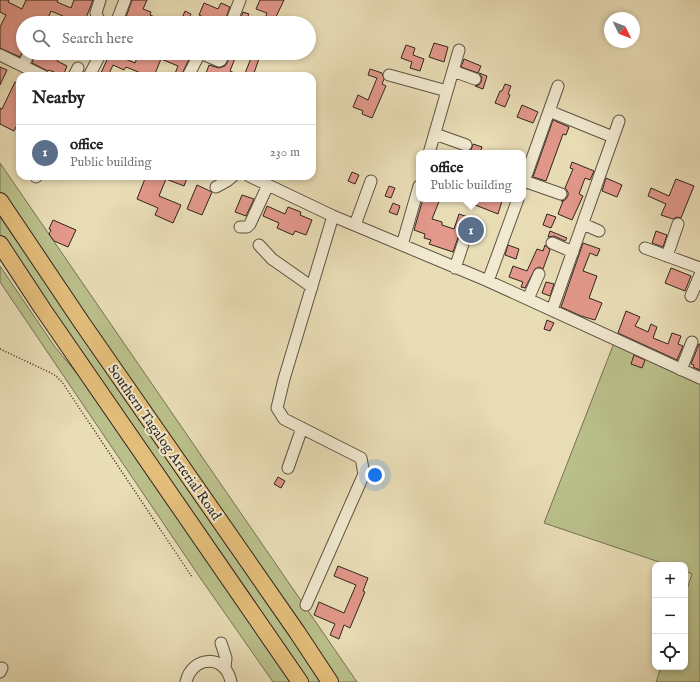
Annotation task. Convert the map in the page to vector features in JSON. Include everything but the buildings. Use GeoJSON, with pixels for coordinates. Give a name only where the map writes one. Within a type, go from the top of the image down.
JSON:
{"type":"FeatureCollection","features":[{"type":"Feature","properties":{"kind":"highway","name":"Southern Tagalog Arterial Road"},"geometry":{"type":"LineString","coordinates":[[0,201],[74,312],[297,632],[330,682]]}},
{"type":"Feature","properties":{"kind":"highway","name":"Southern Tagalog Arterial Road"},"geometry":{"type":"LineString","coordinates":[[0,244],[300,682]]}},
{"type":"Feature","properties":{"kind":"highway"},"geometry":{"type":"LineString","coordinates":[[0,254],[38,312],[94,383]]}},
{"type":"Feature","properties":{"kind":"street"},"geometry":{"type":"LineString","coordinates":[[97,16],[96,13],[100,0]]}},
{"type":"Feature","properties":{"kind":"street"},"geometry":{"type":"LineString","coordinates":[[119,16],[125,0]]}},
{"type":"Feature","properties":{"kind":"street"},"geometry":{"type":"LineString","coordinates":[[234,16],[240,0]]}},
{"type":"Feature","properties":{"kind":"street"},"geometry":{"type":"LineString","coordinates":[[430,150],[459,50]]}},
{"type":"Feature","properties":{"kind":"street"},"geometry":{"type":"LineString","coordinates":[[0,55],[35,72]]}},
{"type":"Feature","properties":{"kind":"street"},"geometry":{"type":"LineString","coordinates":[[23,66],[26,60]]}},
{"type":"Feature","properties":{"kind":"street"},"geometry":{"type":"LineString","coordinates":[[91,72],[98,60]]}},
{"type":"Feature","properties":{"kind":"street"},"geometry":{"type":"LineString","coordinates":[[190,72],[196,60]]}},
{"type":"Feature","properties":{"kind":"street"},"geometry":{"type":"LineString","coordinates":[[453,71],[475,79]]}},
{"type":"Feature","properties":{"kind":"street"},"geometry":{"type":"LineString","coordinates":[[389,75],[447,91]]}},
{"type":"Feature","properties":{"kind":"street"},"geometry":{"type":"LineString","coordinates":[[526,175],[558,86]]}},
{"type":"Feature","properties":{"kind":"street"},"geometry":{"type":"LineString","coordinates":[[549,111],[613,137]]}},
{"type":"Feature","properties":{"kind":"street"},"geometry":{"type":"LineString","coordinates":[[552,310],[619,121]]}},
{"type":"Feature","properties":{"kind":"street"},"geometry":{"type":"LineString","coordinates":[[434,134],[466,145]]}},
{"type":"Feature","properties":{"kind":"street"},"geometry":{"type":"LineString","coordinates":[[216,187],[228,180]]}},
{"type":"Feature","properties":{"kind":"street"},"geometry":{"type":"LineString","coordinates":[[258,180],[333,216],[528,299],[700,378]]}},
{"type":"Feature","properties":{"kind":"street"},"geometry":{"type":"LineString","coordinates":[[355,225],[371,181]]}},
{"type":"Feature","properties":{"kind":"street"},"geometry":{"type":"LineString","coordinates":[[526,184],[561,194]]}},
{"type":"Feature","properties":{"kind":"street"},"geometry":{"type":"LineString","coordinates":[[240,227],[247,227],[250,224],[268,185]]}},
{"type":"Feature","properties":{"kind":"street"},"geometry":{"type":"LineString","coordinates":[[402,245],[416,196]]}},
{"type":"Feature","properties":{"kind":"street"},"geometry":{"type":"LineString","coordinates":[[488,282],[517,202]]}},
{"type":"Feature","properties":{"kind":"street"},"geometry":{"type":"LineString","coordinates":[[306,606],[364,474],[361,458],[284,419],[277,408],[284,379],[333,216]]}},
{"type":"Feature","properties":{"kind":"street"},"geometry":{"type":"LineString","coordinates":[[583,224],[598,231]]}},
{"type":"Feature","properties":{"kind":"street"},"geometry":{"type":"LineString","coordinates":[[667,256],[678,224]]}},
{"type":"Feature","properties":{"kind":"street"},"geometry":{"type":"LineString","coordinates":[[455,268],[469,226]]}},
{"type":"Feature","properties":{"kind":"street"},"geometry":{"type":"LineString","coordinates":[[552,243],[573,252]]}},
{"type":"Feature","properties":{"kind":"street"},"geometry":{"type":"LineString","coordinates":[[259,245],[272,258],[312,287]]}},
{"type":"Feature","properties":{"kind":"street"},"geometry":{"type":"LineString","coordinates":[[645,248],[700,268]]}},
{"type":"Feature","properties":{"kind":"street"},"geometry":{"type":"LineString","coordinates":[[528,299],[539,274]]}},
{"type":"Feature","properties":{"kind":"street"},"geometry":{"type":"LineString","coordinates":[[691,296],[700,274]]}},
{"type":"Feature","properties":{"kind":"street"},"geometry":{"type":"LineString","coordinates":[[682,370],[692,342]]}},
{"type":"Feature","properties":{"kind":"street"},"geometry":{"type":"LineString","coordinates":[[288,468],[302,428]]}},
{"type":"Feature","properties":{"kind":"street"},"geometry":{"type":"LineString","coordinates":[[221,643],[226,658],[225,668]]}},
{"type":"Feature","properties":{"kind":"street"},"geometry":{"type":"LineString","coordinates":[[186,682],[192,668],[201,662],[211,661],[225,668],[232,682]]}},
{"type":"Feature","properties":{"kind":"path"},"geometry":{"type":"LineString","coordinates":[[0,349],[52,374],[62,382],[192,577]]}},
{"type":"Feature","properties":{"kind":"green space"},"geometry":{"type":"Polygon","coordinates":[[[0,163],[357,682],[336,682],[0,193],[0,163]]]}},
{"type":"Feature","properties":{"kind":"green space"},"geometry":{"type":"Polygon","coordinates":[[[0,210],[323,682],[305,682],[0,238],[0,210]]]}},
{"type":"Feature","properties":{"kind":"green space"},"geometry":{"type":"Polygon","coordinates":[[[0,266],[55,347],[80,377],[141,463],[292,682],[273,682],[201,579],[0,282],[0,266]]]}},
{"type":"Feature","properties":{"kind":"green space"},"geometry":{"type":"Polygon","coordinates":[[[614,343],[700,380],[700,682],[656,682],[660,670],[688,670],[688,586],[692,574],[688,572],[688,562],[659,562],[544,523],[614,343]]]}},
{"type":"Feature","properties":{"kind":"place","name":"office"},"geometry":{"type":"Point","coordinates":[471,230]}}]}
